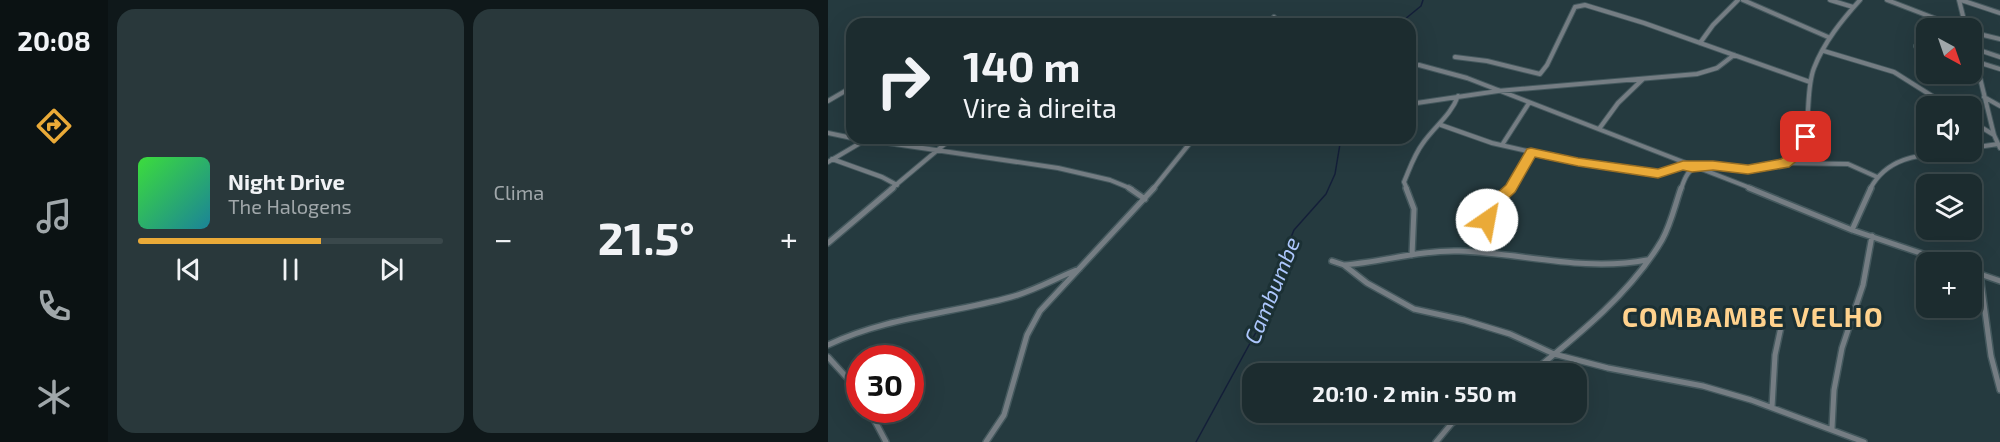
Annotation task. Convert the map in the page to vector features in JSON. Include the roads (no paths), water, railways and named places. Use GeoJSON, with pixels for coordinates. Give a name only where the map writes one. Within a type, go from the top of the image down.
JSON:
{"type":"FeatureCollection","features":[{"type":"Feature","properties":{"kind":"street"},"geometry":{"type":"LineString","coordinates":[[1700,43],[1713,25],[1741,0],[1828,37]]}},
{"type":"Feature","properties":{"kind":"street"},"geometry":{"type":"LineString","coordinates":[[1830,0],[1854,7]]}},
{"type":"Feature","properties":{"kind":"street"},"geometry":{"type":"LineString","coordinates":[[1785,163],[1796,155],[1806,137],[1810,82],[1828,37],[1860,0]]}},
{"type":"Feature","properties":{"kind":"street"},"geometry":{"type":"LineString","coordinates":[[1887,0],[1934,18]]}},
{"type":"Feature","properties":{"kind":"street"},"geometry":{"type":"LineString","coordinates":[[1960,0],[2000,13]]}},
{"type":"Feature","properties":{"kind":"street"},"geometry":{"type":"LineString","coordinates":[[1960,0],[1964,18]]}},
{"type":"Feature","properties":{"kind":"street"},"geometry":{"type":"LineString","coordinates":[[1455,57],[1487,61],[1540,74],[1547,65],[1575,7],[1590,6],[1810,82]]}},
{"type":"Feature","properties":{"kind":"street"},"geometry":{"type":"LineString","coordinates":[[1982,35],[2000,39]]}},
{"type":"Feature","properties":{"kind":"street"},"geometry":{"type":"LineString","coordinates":[[1824,51],[1894,72],[1932,96]]}},
{"type":"Feature","properties":{"kind":"street"},"geometry":{"type":"LineString","coordinates":[[1982,51],[2000,57]]}},
{"type":"Feature","properties":{"kind":"street"},"geometry":{"type":"LineString","coordinates":[[1416,103],[1498,91],[1697,74],[1711,70],[1734,55]]}},
{"type":"Feature","properties":{"kind":"street"},"geometry":{"type":"LineString","coordinates":[[1982,64],[2000,69]]}},
{"type":"Feature","properties":{"kind":"street"},"geometry":{"type":"LineString","coordinates":[[1419,65],[1458,75],[1852,230],[1918,252]]}},
{"type":"Feature","properties":{"kind":"street"},"geometry":{"type":"LineString","coordinates":[[1599,129],[1618,103],[1637,87],[1642,79]]}},
{"type":"Feature","properties":{"kind":"street"},"geometry":{"type":"LineString","coordinates":[[1980,84],[1994,135],[1999,143],[1982,146]]}},
{"type":"Feature","properties":{"kind":"street"},"geometry":{"type":"LineString","coordinates":[[828,101],[846,90]]}},
{"type":"Feature","properties":{"kind":"street"},"geometry":{"type":"LineString","coordinates":[[1412,255],[1410,244],[1414,209],[1404,182],[1421,145],[1456,105],[1458,96]]}},
{"type":"Feature","properties":{"kind":"street"},"geometry":{"type":"LineString","coordinates":[[1984,97],[2000,106]]}},
{"type":"Feature","properties":{"kind":"street"},"geometry":{"type":"LineString","coordinates":[[1502,145],[1529,103]]}},
{"type":"Feature","properties":{"kind":"street"},"geometry":{"type":"LineString","coordinates":[[1441,124],[1468,136],[1531,152],[1578,162],[1658,173],[1680,166],[1748,169],[1785,163],[1848,165],[1877,177]]}},
{"type":"Feature","properties":{"kind":"street"},"geometry":{"type":"LineString","coordinates":[[1982,128],[1994,135]]}},
{"type":"Feature","properties":{"kind":"street"},"geometry":{"type":"LineString","coordinates":[[828,134],[846,137]]}},
{"type":"Feature","properties":{"kind":"street"},"geometry":{"type":"LineString","coordinates":[[830,161],[859,144]]}},
{"type":"Feature","properties":{"kind":"street"},"geometry":{"type":"LineString","coordinates":[[896,144],[1036,164],[1109,179],[1136,191],[1145,198]]}},
{"type":"Feature","properties":{"kind":"street"},"geometry":{"type":"LineString","coordinates":[[828,243],[945,144]]}},
{"type":"Feature","properties":{"kind":"street"},"geometry":{"type":"LineString","coordinates":[[986,442],[1004,416],[1029,329],[1040,311],[1145,198],[1189,144]]}},
{"type":"Feature","properties":{"kind":"street"},"geometry":{"type":"LineString","coordinates":[[1487,220],[1493,204],[1511,188],[1531,152]]}},
{"type":"Feature","properties":{"kind":"street"},"geometry":{"type":"LineString","coordinates":[[1852,230],[1877,177],[1891,165],[1916,158]]}},
{"type":"Feature","properties":{"kind":"street"},"geometry":{"type":"LineString","coordinates":[[830,161],[846,168],[883,177],[897,186]]}},
{"type":"Feature","properties":{"kind":"street"},"geometry":{"type":"LineString","coordinates":[[1543,363],[1610,304],[1649,259],[1663,238],[1686,175],[1694,167]]}},
{"type":"Feature","properties":{"kind":"street"},"geometry":{"type":"LineString","coordinates":[[1832,428],[1834,390],[1842,348],[1863,285],[1872,236]]}},
{"type":"Feature","properties":{"kind":"street"},"geometry":{"type":"LineString","coordinates":[[1344,265],[1385,262],[1435,252],[1468,251],[1599,265],[1630,264],[1649,259]]}},
{"type":"Feature","properties":{"kind":"street"},"geometry":{"type":"LineString","coordinates":[[1332,261],[1344,265],[1367,283],[1414,309],[1476,323],[1510,334],[1554,354],[1608,368],[1703,386],[1772,407],[1864,442]]}},
{"type":"Feature","properties":{"kind":"street"},"geometry":{"type":"LineString","coordinates":[[828,345],[861,331],[1010,297],[1038,288],[1082,268]]}},
{"type":"Feature","properties":{"kind":"street"},"geometry":{"type":"LineString","coordinates":[[1982,275],[2000,281]]}},
{"type":"Feature","properties":{"kind":"street"},"geometry":{"type":"LineString","coordinates":[[1982,289],[1991,356],[2000,390]]}},
{"type":"Feature","properties":{"kind":"street"},"geometry":{"type":"LineString","coordinates":[[1772,407],[1775,355],[1781,327]]}},
{"type":"Feature","properties":{"kind":"street"},"geometry":{"type":"LineString","coordinates":[[828,357],[846,377]]}},
{"type":"Feature","properties":{"kind":"street"},"geometry":{"type":"LineString","coordinates":[[876,423],[886,442]]}},
{"type":"Feature","properties":{"kind":"street"},"geometry":{"type":"LineString","coordinates":[[1436,442],[1452,423]]}},
{"type":"Feature","properties":{"kind":"waterway","name":"Cambumbe"},"geometry":{"type":"LineString","coordinates":[[1406,18],[1421,6],[1423,0]]}},
{"type":"Feature","properties":{"kind":"waterway","name":"Cambumbe"},"geometry":{"type":"LineString","coordinates":[[1196,442],[1266,314],[1277,271],[1294,230],[1326,194],[1335,174],[1340,144]]}},
{"type":"Feature","properties":{"kind":"district","name":"COMBAMBE VELHO"},"geometry":{"type":"Point","coordinates":[1753,316]}}]}
